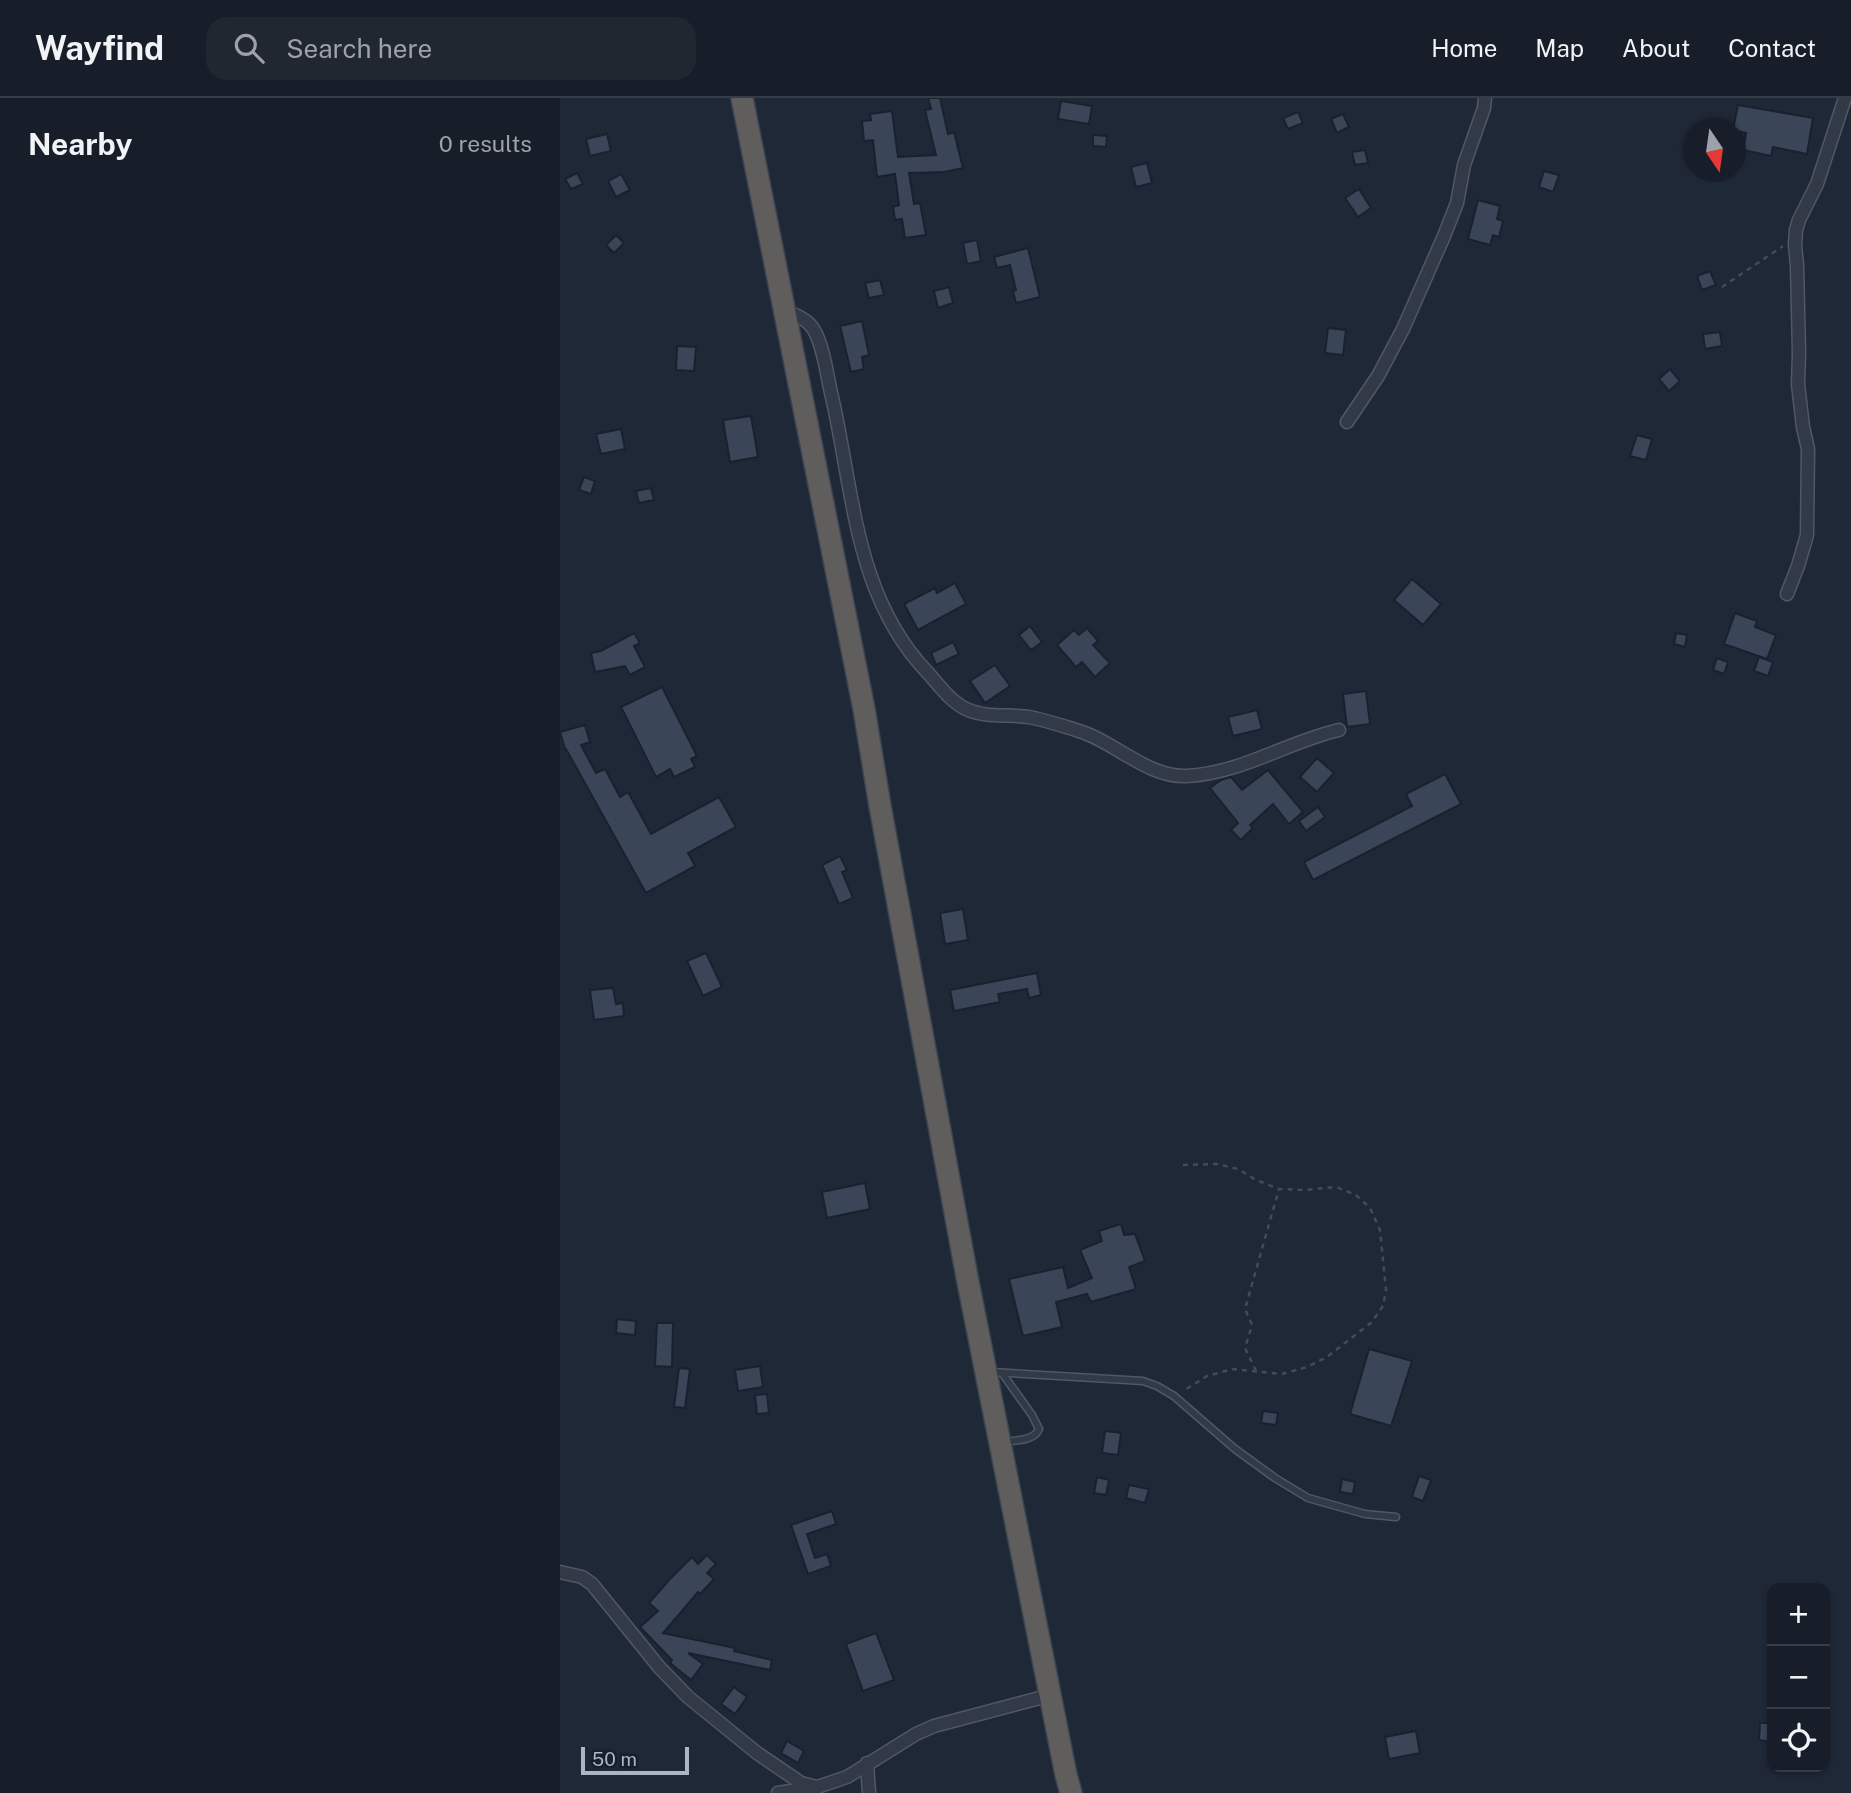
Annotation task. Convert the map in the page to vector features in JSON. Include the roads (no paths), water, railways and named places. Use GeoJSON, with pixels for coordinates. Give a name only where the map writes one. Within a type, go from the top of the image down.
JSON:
{"type":"FeatureCollection","features":[{"type":"Feature","properties":{"kind":"highway"},"geometry":{"type":"LineString","coordinates":[[742,98],[862,696],[887,847],[994,1372],[999,1442],[1071,1793]]}},
{"type":"Feature","properties":{"kind":"street"},"geometry":{"type":"LineString","coordinates":[[1348,422],[1378,376],[1403,329],[1444,236],[1457,203],[1464,165],[1485,98]]}},
{"type":"Feature","properties":{"kind":"street"},"geometry":{"type":"LineString","coordinates":[[1787,594],[1807,534],[1808,463],[1798,384],[1800,353],[1796,230],[1817,184],[1845,98]]}},
{"type":"Feature","properties":{"kind":"street"},"geometry":{"type":"LineString","coordinates":[[784,310],[810,324],[818,339],[838,425],[857,530],[881,604],[900,639],[918,662],[963,708],[976,712],[1028,717],[1088,733],[1155,770],[1174,776],[1191,776],[1241,766],[1321,734],[1339,730]]}},
{"type":"Feature","properties":{"kind":"street"},"geometry":{"type":"LineString","coordinates":[[560,1573],[582,1577],[592,1584],[659,1667],[688,1697],[757,1753],[801,1783],[817,1787]]}},
{"type":"Feature","properties":{"kind":"street"},"geometry":{"type":"LineString","coordinates":[[778,1793],[817,1787],[847,1777],[916,1734],[934,1726],[1051,1695]]}},
{"type":"Feature","properties":{"kind":"street"},"geometry":{"type":"LineString","coordinates":[[867,1763],[869,1793]]}},
{"type":"Feature","properties":{"kind":"lane"},"geometry":{"type":"LineString","coordinates":[[994,1372],[1143,1381],[1157,1386],[1174,1396],[1235,1450],[1308,1498],[1365,1514],[1396,1517]]}},
{"type":"Feature","properties":{"kind":"lane"},"geometry":{"type":"LineString","coordinates":[[994,1372],[1032,1415],[1038,1431],[1025,1439],[999,1442]]}}]}
